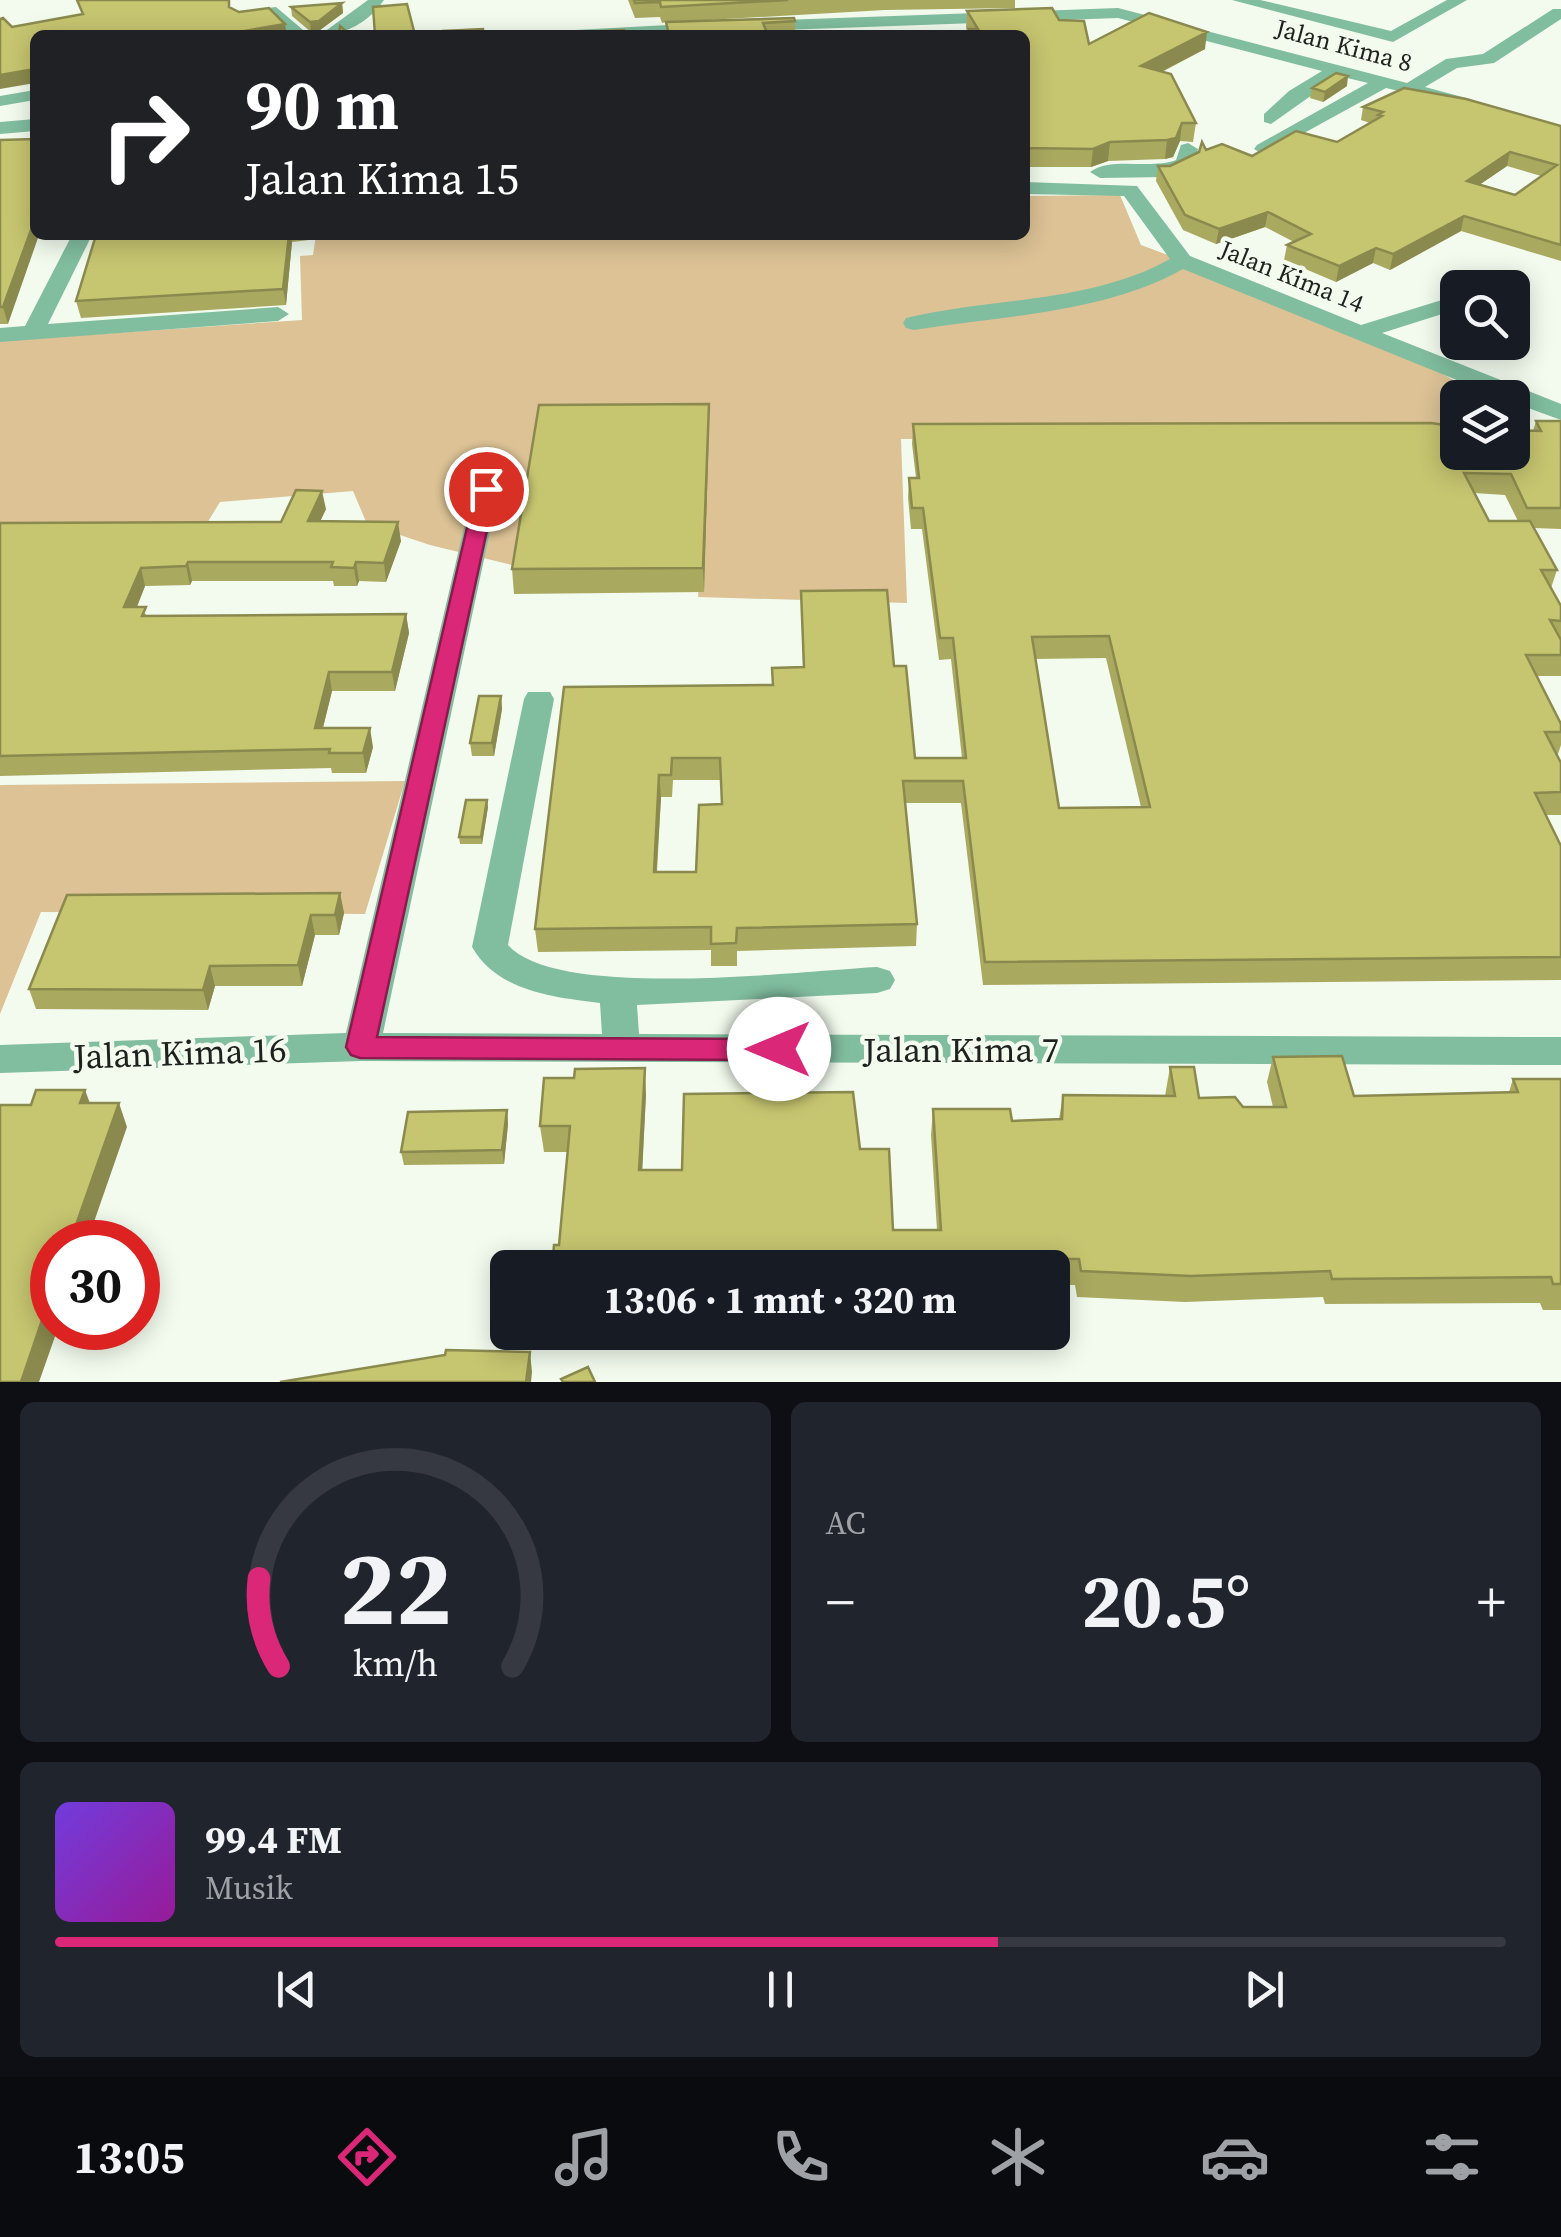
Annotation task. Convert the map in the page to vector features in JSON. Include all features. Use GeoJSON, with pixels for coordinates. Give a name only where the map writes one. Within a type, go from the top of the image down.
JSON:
{"type":"FeatureCollection","features":[{"type":"Feature","properties":{"kind":"street"},"geometry":{"type":"LineString","coordinates":[[336,30],[369,10],[376,0]]}},
{"type":"Feature","properties":{"kind":"street"},"geometry":{"type":"LineString","coordinates":[[1091,0],[1118,13]]}},
{"type":"Feature","properties":{"kind":"street"},"geometry":{"type":"LineString","coordinates":[[1240,0],[1393,37]]}},
{"type":"Feature","properties":{"kind":"street"},"geometry":{"type":"LineString","coordinates":[[1412,0],[1452,4]]}},
{"type":"Feature","properties":{"kind":"street"},"geometry":{"type":"LineString","coordinates":[[1351,46],[1378,44],[1452,4]]}},
{"type":"Feature","properties":{"kind":"street"},"geometry":{"type":"LineString","coordinates":[[241,16],[276,12],[296,30]]}},
{"type":"Feature","properties":{"kind":"street","name":"Jalan Kima 8"},"geometry":{"type":"LineString","coordinates":[[745,27],[1118,13],[1483,108]]}},
{"type":"Feature","properties":{"kind":"street"},"geometry":{"type":"LineString","coordinates":[[1411,88],[1452,63],[1488,59],[1559,13]]}},
{"type":"Feature","properties":{"kind":"street"},"geometry":{"type":"LineString","coordinates":[[1402,18],[1420,22]]}},
{"type":"Feature","properties":{"kind":"street"},"geometry":{"type":"LineString","coordinates":[[665,30],[704,21],[726,28]]}},
{"type":"Feature","properties":{"kind":"street"},"geometry":{"type":"LineString","coordinates":[[1271,118],[1295,96],[1338,69]]}},
{"type":"Feature","properties":{"kind":"street"},"geometry":{"type":"LineString","coordinates":[[1257,153],[1385,81]]}},
{"type":"Feature","properties":{"kind":"street"},"geometry":{"type":"LineString","coordinates":[[0,102],[30,95]]}},
{"type":"Feature","properties":{"kind":"street"},"geometry":{"type":"LineString","coordinates":[[0,128],[30,125]]}},
{"type":"Feature","properties":{"kind":"street"},"geometry":{"type":"LineString","coordinates":[[0,144],[30,142]]}},
{"type":"Feature","properties":{"kind":"street"},"geometry":{"type":"LineString","coordinates":[[1086,188],[1088,178],[1104,171],[1174,170],[1185,163],[1188,149]]}},
{"type":"Feature","properties":{"kind":"street","name":"Jalan Kima 14"},"geometry":{"type":"LineString","coordinates":[[1030,188],[1133,192],[1182,261],[1561,413]]}},
{"type":"Feature","properties":{"kind":"street"},"geometry":{"type":"LineString","coordinates":[[33,332],[79,240]]}},
{"type":"Feature","properties":{"kind":"street"},"geometry":{"type":"LineString","coordinates":[[914,323],[1092,296],[1156,275],[1182,261]]}},
{"type":"Feature","properties":{"kind":"street"},"geometry":{"type":"LineString","coordinates":[[1359,333],[1440,308]]}},
{"type":"Feature","properties":{"kind":"street"},"geometry":{"type":"LineString","coordinates":[[0,335],[278,314]]}},
{"type":"Feature","properties":{"kind":"street"},"geometry":{"type":"LineString","coordinates":[[360,1047],[486,489]]}},
{"type":"Feature","properties":{"kind":"street"},"geometry":{"type":"LineString","coordinates":[[539,699],[490,947],[501,964],[532,977],[618,993],[878,980]]}},
{"type":"Feature","properties":{"kind":"street"},"geometry":{"type":"LineString","coordinates":[[618,993],[621,1048]]}},
{"type":"Feature","properties":{"kind":"street","name":"Jalan Kima 7"},"geometry":{"type":"LineString","coordinates":[[360,1047],[1561,1051]]}},
{"type":"Feature","properties":{"kind":"street","name":"Jalan Kima 16"},"geometry":{"type":"LineString","coordinates":[[0,1059],[360,1047]]}},
{"type":"Feature","properties":{"kind":"shaded area"},"geometry":{"type":"Polygon","coordinates":[[[1120,195],[1141,245],[1334,317],[1454,380],[1440,380],[1440,435],[901,439],[907,603],[698,597],[709,435],[543,432],[512,565],[430,545],[367,524],[353,491],[220,502],[196,541],[0,541],[0,341],[302,320],[300,256],[313,255],[315,240],[1030,240],[1030,196],[1120,195]]]}},
{"type":"Feature","properties":{"kind":"shaded area"},"geometry":{"type":"Polygon","coordinates":[[[405,781],[365,914],[41,912],[0,1014],[0,785],[405,781]]]}},
{"type":"Feature","properties":{"kind":"building"},"geometry":{"type":"Polygon","coordinates":[[[77,0],[229,0],[229,7],[239,12],[269,8],[285,24],[250,30],[30,30],[30,70],[0,75],[0,19],[12,27],[83,14],[77,0]]]}},
{"type":"Feature","properties":{"kind":"building"},"geometry":{"type":"Polygon","coordinates":[[[634,0],[788,0],[661,7],[660,2],[634,0]]]}},
{"type":"Feature","properties":{"kind":"building"},"geometry":{"type":"Polygon","coordinates":[[[342,3],[319,21],[310,22],[291,7],[342,3]]]}},
{"type":"Feature","properties":{"kind":"building"},"geometry":{"type":"Polygon","coordinates":[[[407,4],[414,30],[375,30],[373,7],[407,4]]]}},
{"type":"Feature","properties":{"kind":"building"},"geometry":{"type":"Polygon","coordinates":[[[1052,8],[1059,20],[1084,21],[1089,44],[1149,13],[1207,32],[1141,66],[1171,74],[1196,123],[1182,123],[1176,138],[1167,140],[1110,142],[1093,149],[1030,148],[1030,30],[970,30],[978,29],[967,11],[1052,8]]]}},
{"type":"Feature","properties":{"kind":"building"},"geometry":{"type":"Polygon","coordinates":[[[794,18],[795,21],[763,23],[766,30],[668,30],[666,22],[794,18]]]}},
{"type":"Feature","properties":{"kind":"building"},"geometry":{"type":"Polygon","coordinates":[[[1336,73],[1348,76],[1325,92],[1312,88],[1336,73]]]}},
{"type":"Feature","properties":{"kind":"building"},"geometry":{"type":"Polygon","coordinates":[[[1404,88],[1466,99],[1561,126],[1561,245],[1464,216],[1393,254],[1376,248],[1339,266],[1287,245],[1311,234],[1268,212],[1219,229],[1185,215],[1158,166],[1170,166],[1199,152],[1202,142],[1206,150],[1222,144],[1252,156],[1296,131],[1337,142],[1382,116],[1378,115],[1383,112],[1363,107],[1404,88]],[[1510,152],[1467,181],[1515,195],[1557,165],[1510,152]]]}},
{"type":"Feature","properties":{"kind":"building"},"geometry":{"type":"Polygon","coordinates":[[[30,139],[30,233],[3,307],[0,307],[0,140],[30,139]]]}},
{"type":"Feature","properties":{"kind":"building"},"geometry":{"type":"Polygon","coordinates":[[[94,240],[288,240],[283,289],[76,301],[94,240]]]}},
{"type":"Feature","properties":{"kind":"building"},"geometry":{"type":"Polygon","coordinates":[[[709,404],[703,568],[512,569],[539,405],[709,404]]]}},
{"type":"Feature","properties":{"kind":"building"},"geometry":{"type":"Polygon","coordinates":[[[1536,421],[1561,421],[1561,508],[1527,508],[1511,474],[1464,473],[1489,521],[1530,521],[1557,570],[1541,570],[1561,606],[1561,621],[1550,620],[1561,640],[1561,655],[1526,655],[1561,724],[1561,732],[1545,732],[1561,763],[1561,792],[1535,793],[1561,846],[1561,957],[985,962],[963,781],[903,781],[917,924],[737,928],[736,943],[711,944],[711,927],[535,929],[564,687],[773,685],[772,668],[804,667],[801,591],[887,590],[894,666],[906,666],[915,758],[966,758],[953,638],[940,638],[923,508],[912,508],[909,478],[919,478],[913,424],[1431,423],[1440,424],[1440,470],[1530,470],[1530,431],[1541,431],[1536,421]],[[1109,636],[1032,637],[1059,808],[1150,807],[1109,636]],[[672,758],[671,775],[659,775],[654,872],[696,872],[699,805],[722,804],[720,758],[672,758]]]}},
{"type":"Feature","properties":{"kind":"building"},"geometry":{"type":"Polygon","coordinates":[[[296,490],[322,491],[308,521],[398,522],[384,563],[356,562],[354,568],[331,567],[333,562],[188,562],[186,566],[141,568],[124,607],[146,607],[142,616],[406,614],[392,672],[329,672],[315,728],[370,728],[363,753],[329,753],[330,749],[0,756],[0,523],[281,522],[296,490]]]}},
{"type":"Feature","properties":{"kind":"building"},"geometry":{"type":"Polygon","coordinates":[[[479,696],[501,696],[492,743],[470,743],[479,696]]]}},
{"type":"Feature","properties":{"kind":"building"},"geometry":{"type":"Polygon","coordinates":[[[466,800],[487,800],[481,837],[459,837],[466,800]]]}},
{"type":"Feature","properties":{"kind":"building"},"geometry":{"type":"Polygon","coordinates":[[[340,893],[335,915],[311,915],[298,965],[210,966],[203,990],[29,989],[67,895],[340,893]]]}},
{"type":"Feature","properties":{"kind":"building"},"geometry":{"type":"Polygon","coordinates":[[[1342,1056],[1354,1096],[1518,1092],[1513,1079],[1561,1079],[1561,1284],[1553,1284],[1551,1277],[1332,1279],[1330,1271],[1191,1276],[1081,1271],[1079,1259],[1070,1259],[1070,1250],[554,1250],[554,1245],[559,1245],[570,1126],[540,1126],[544,1078],[574,1078],[575,1069],[645,1068],[639,1170],[682,1170],[684,1094],[853,1092],[860,1149],[889,1149],[893,1230],[941,1230],[933,1109],[1010,1109],[1012,1121],[1062,1119],[1063,1095],[1175,1096],[1170,1067],[1194,1067],[1199,1098],[1235,1097],[1243,1107],[1286,1107],[1273,1057],[1342,1056]]]}},
{"type":"Feature","properties":{"kind":"building"},"geometry":{"type":"Polygon","coordinates":[[[36,1090],[85,1090],[80,1103],[119,1103],[78,1220],[30,1220],[32,1350],[21,1382],[0,1382],[0,1105],[31,1105],[36,1090]]]}},
{"type":"Feature","properties":{"kind":"building"},"geometry":{"type":"Polygon","coordinates":[[[507,1110],[502,1150],[401,1152],[408,1112],[507,1110]]]}},
{"type":"Feature","properties":{"kind":"building"},"geometry":{"type":"Polygon","coordinates":[[[446,1350],[530,1352],[526,1382],[280,1382],[445,1355],[446,1350]]]}},
{"type":"Feature","properties":{"kind":"building"},"geometry":{"type":"Polygon","coordinates":[[[588,1367],[595,1382],[561,1379],[588,1367]]]}},
{"type":"Feature","properties":{"kind":"route"},"geometry":{"type":"LineString","coordinates":[[486,489],[360,1047],[779,1049]]}}]}
